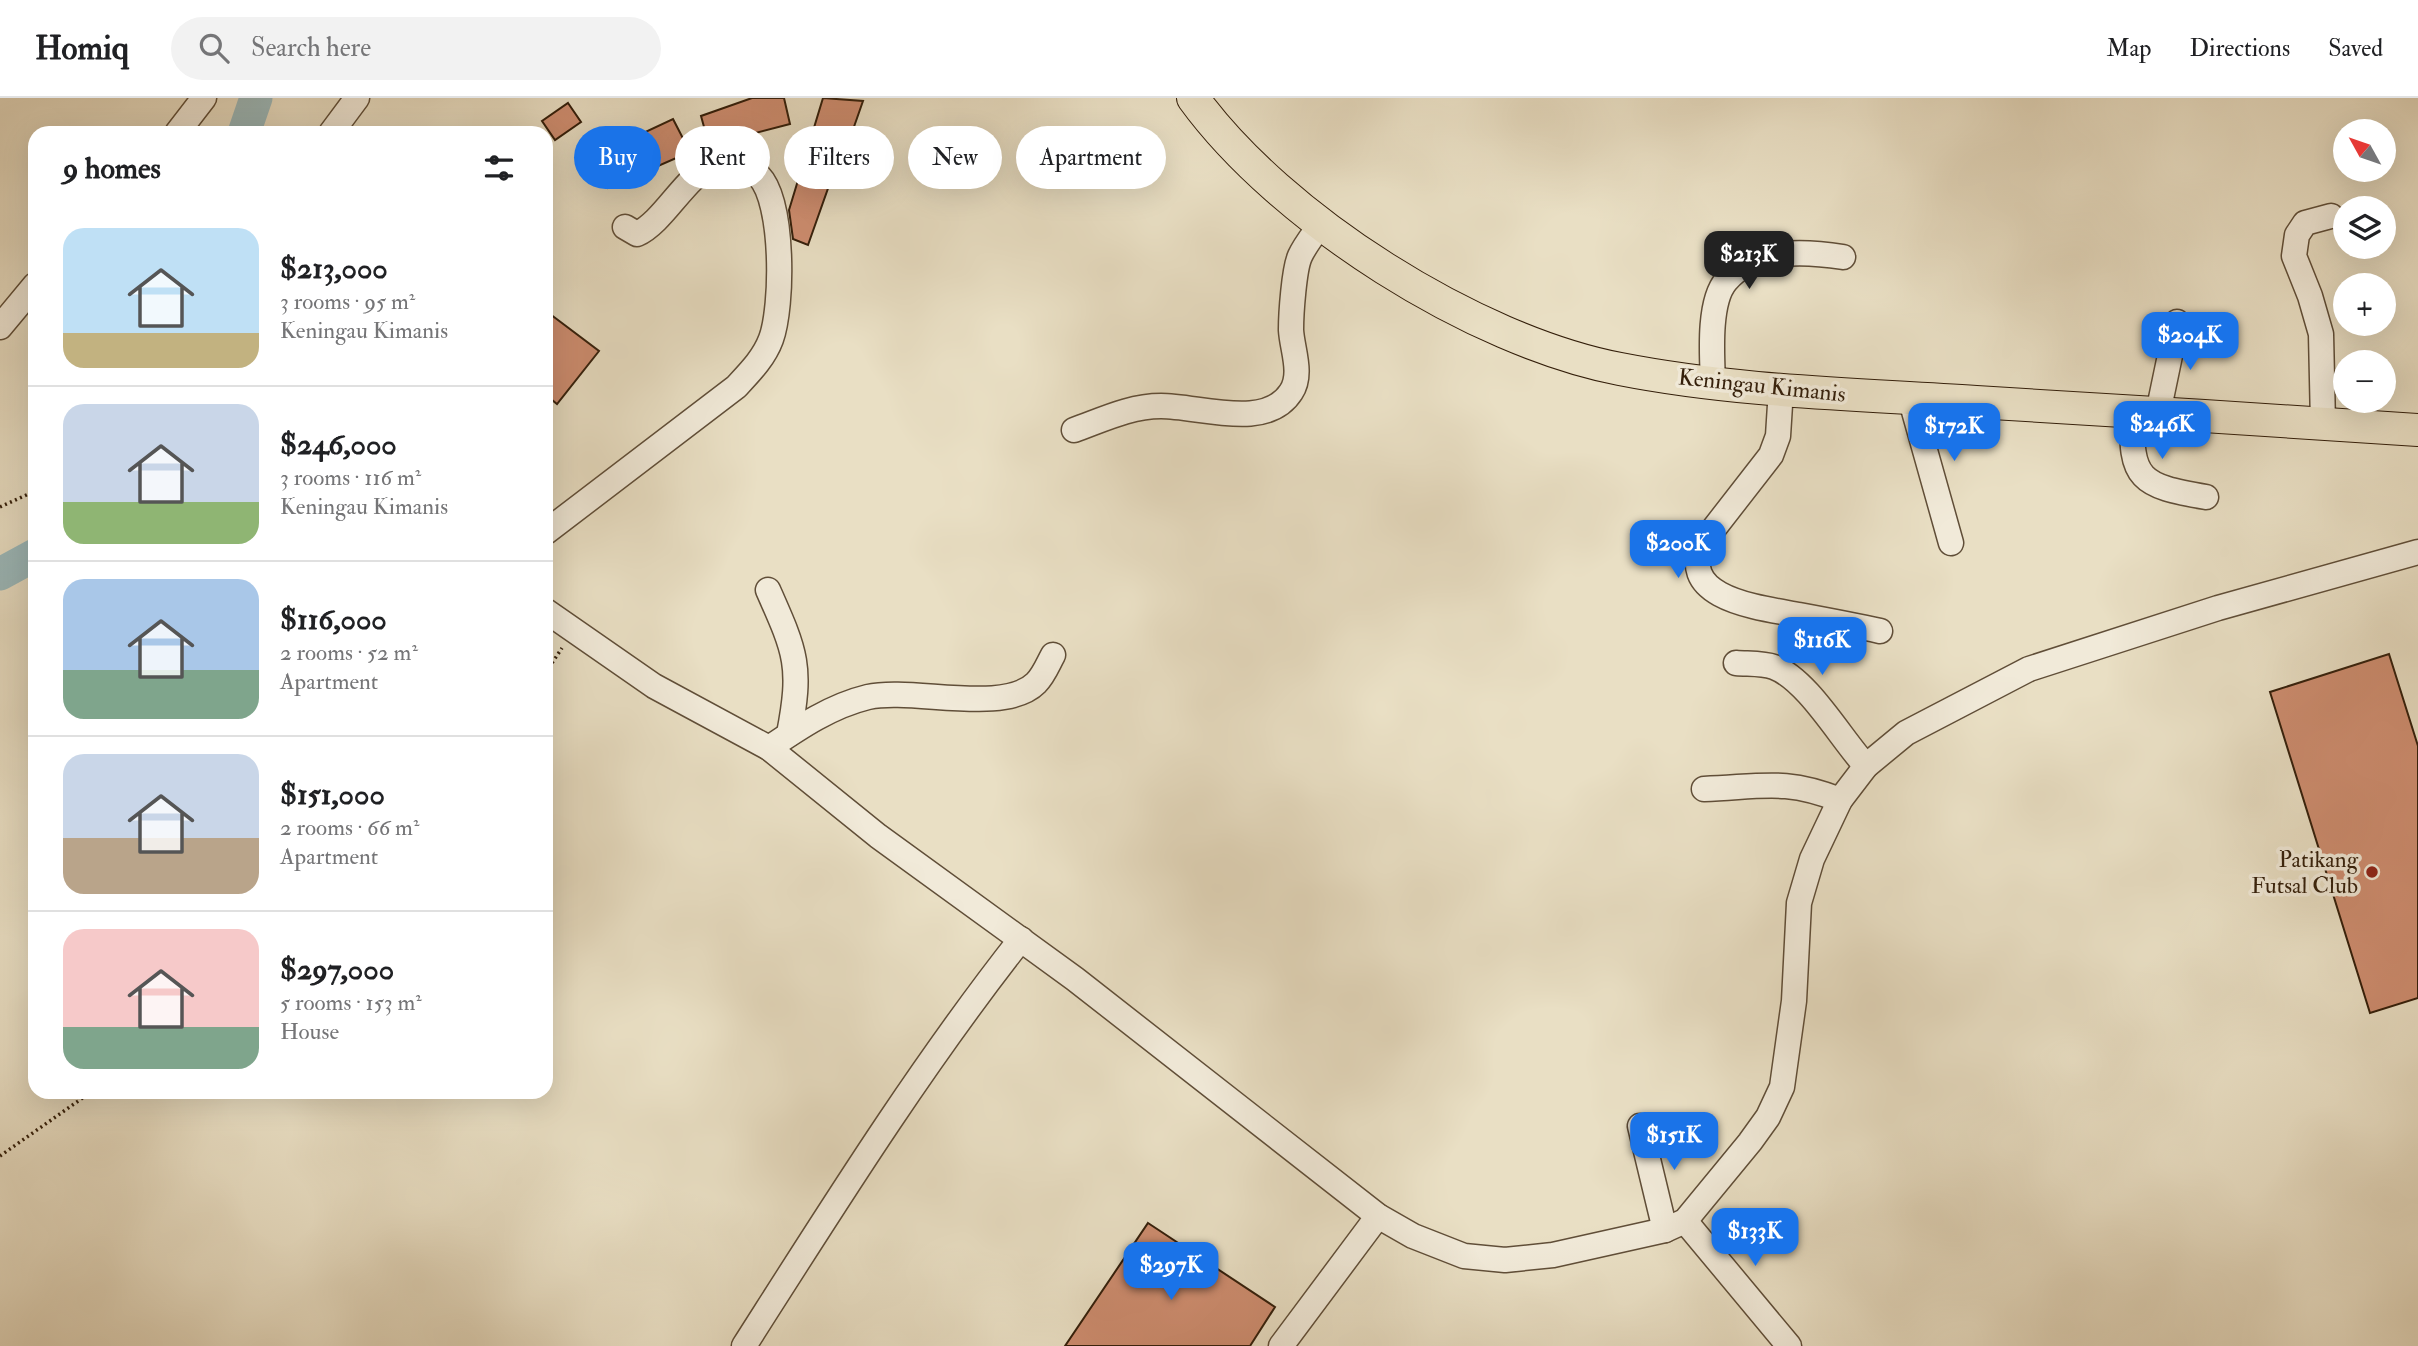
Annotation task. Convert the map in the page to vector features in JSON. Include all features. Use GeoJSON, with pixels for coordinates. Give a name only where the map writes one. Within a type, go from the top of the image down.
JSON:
{"type":"FeatureCollection","features":[{"type":"Feature","properties":{"kind":"main road","name":"Keningau Kimanis"},"geometry":{"type":"LineString","coordinates":[[1193,98],[1207,118],[1255,166],[1321,224],[1400,278],[1473,318],[1523,340],[1619,369],[1781,389],[2418,430]]}},
{"type":"Feature","properties":{"kind":"street"},"geometry":{"type":"LineString","coordinates":[[182,126],[204,98]]}},
{"type":"Feature","properties":{"kind":"street"},"geometry":{"type":"LineString","coordinates":[[336,126],[357,98]]}},
{"type":"Feature","properties":{"kind":"street"},"geometry":{"type":"LineString","coordinates":[[553,527],[736,387],[757,365],[771,338],[776,309],[778,254],[771,196],[758,175],[737,166],[712,166],[689,184],[648,229],[637,233],[625,227]]}},
{"type":"Feature","properties":{"kind":"street"},"geometry":{"type":"LineString","coordinates":[[2323,424],[2321,334],[2310,296],[2296,267],[2293,245],[2305,223],[2330,216]]}},
{"type":"Feature","properties":{"kind":"street"},"geometry":{"type":"LineString","coordinates":[[1074,430],[1130,409],[1162,406],[1207,412],[1265,412],[1281,407],[1294,388],[1297,362],[1291,329],[1299,257],[1321,224]]}},
{"type":"Feature","properties":{"kind":"street"},"geometry":{"type":"LineString","coordinates":[[1713,382],[1712,341],[1716,308],[1724,282],[1751,261],[1785,254],[1818,253],[1843,257]]}},
{"type":"Feature","properties":{"kind":"street"},"geometry":{"type":"LineString","coordinates":[[0,327],[28,293]]}},
{"type":"Feature","properties":{"kind":"street"},"geometry":{"type":"LineString","coordinates":[[2177,322],[2146,413],[2130,449],[2136,466],[2157,487],[2206,497]]}},
{"type":"Feature","properties":{"kind":"street"},"geometry":{"type":"LineString","coordinates":[[1781,389],[1778,436],[1771,455],[1705,540],[1698,553],[1699,573],[1710,588],[1733,602],[1880,631]]}},
{"type":"Feature","properties":{"kind":"street"},"geometry":{"type":"LineString","coordinates":[[1910,397],[1951,543]]}},
{"type":"Feature","properties":{"kind":"street"},"geometry":{"type":"LineString","coordinates":[[553,616],[654,686],[769,748],[878,836],[1021,939],[1378,1216],[1413,1236],[1464,1256],[1505,1260],[1553,1255],[1675,1226],[1768,1117],[1782,1087],[1794,1001],[1799,903],[1812,859],[1840,800],[1866,766],[1906,733],[2029,669],[2218,608],[2418,552]]}},
{"type":"Feature","properties":{"kind":"street"},"geometry":{"type":"LineString","coordinates":[[768,590],[795,657],[798,687],[789,734]]}},
{"type":"Feature","properties":{"kind":"street"},"geometry":{"type":"LineString","coordinates":[[769,748],[808,720],[870,697],[982,698],[1019,693],[1035,684],[1053,655]]}},
{"type":"Feature","properties":{"kind":"street"},"geometry":{"type":"LineString","coordinates":[[1737,663],[1767,665],[1784,673],[1814,701],[1866,766]]}},
{"type":"Feature","properties":{"kind":"street"},"geometry":{"type":"LineString","coordinates":[[1704,789],[1780,784],[1810,788],[1840,800]]}},
{"type":"Feature","properties":{"kind":"street"},"geometry":{"type":"LineString","coordinates":[[744,1346],[815,1234],[982,989],[1021,939]]}},
{"type":"Feature","properties":{"kind":"street"},"geometry":{"type":"LineString","coordinates":[[1640,1126],[1675,1226],[1789,1346]]}},
{"type":"Feature","properties":{"kind":"street"},"geometry":{"type":"LineString","coordinates":[[1281,1346],[1378,1216]]}},
{"type":"Feature","properties":{"kind":"path"},"geometry":{"type":"LineString","coordinates":[[0,506],[28,494]]}},
{"type":"Feature","properties":{"kind":"path"},"geometry":{"type":"LineString","coordinates":[[553,661],[573,630]]}},
{"type":"Feature","properties":{"kind":"path"},"geometry":{"type":"LineString","coordinates":[[0,1156],[81,1099]]}},
{"type":"Feature","properties":{"kind":"building"},"geometry":{"type":"Polygon","coordinates":[[[752,98],[784,98],[790,124],[770,129],[770,126],[704,126],[701,116],[752,98]]]}},
{"type":"Feature","properties":{"kind":"building"},"geometry":{"type":"Polygon","coordinates":[[[823,98],[863,101],[854,126],[814,126],[823,98]]]}},
{"type":"Feature","properties":{"kind":"building"},"geometry":{"type":"Polygon","coordinates":[[[568,103],[581,122],[555,140],[553,126],[545,126],[542,121],[568,103]]]}},
{"type":"Feature","properties":{"kind":"building"},"geometry":{"type":"Polygon","coordinates":[[[673,119],[677,126],[675,159],[661,165],[661,126],[658,126],[673,119]]]}},
{"type":"Feature","properties":{"kind":"building"},"geometry":{"type":"Polygon","coordinates":[[[795,189],[828,189],[808,245],[793,239],[789,210],[795,189]]]}},
{"type":"Feature","properties":{"kind":"building"},"geometry":{"type":"Polygon","coordinates":[[[553,316],[599,351],[557,404],[553,401],[553,316]]]}},
{"type":"Feature","properties":{"kind":"building","name":"Patikang Futsal Club"},"geometry":{"type":"Polygon","coordinates":[[[2389,654],[2418,746],[2418,998],[2370,1013],[2270,692],[2389,654]]]}},
{"type":"Feature","properties":{"kind":"building"},"geometry":{"type":"Polygon","coordinates":[[[1148,1223],[1275,1307],[1250,1346],[1065,1346],[1148,1223]]]}},
{"type":"Feature","properties":{"kind":"waterway"},"geometry":{"type":"LineString","coordinates":[[246,126],[256,98]]}},
{"type":"Feature","properties":{"kind":"waterway"},"geometry":{"type":"LineString","coordinates":[[0,574],[28,559]]}},
{"type":"Feature","properties":{"kind":"place","name":"Patikang Futsal Club"},"geometry":{"type":"Point","coordinates":[2372,872]}}]}
